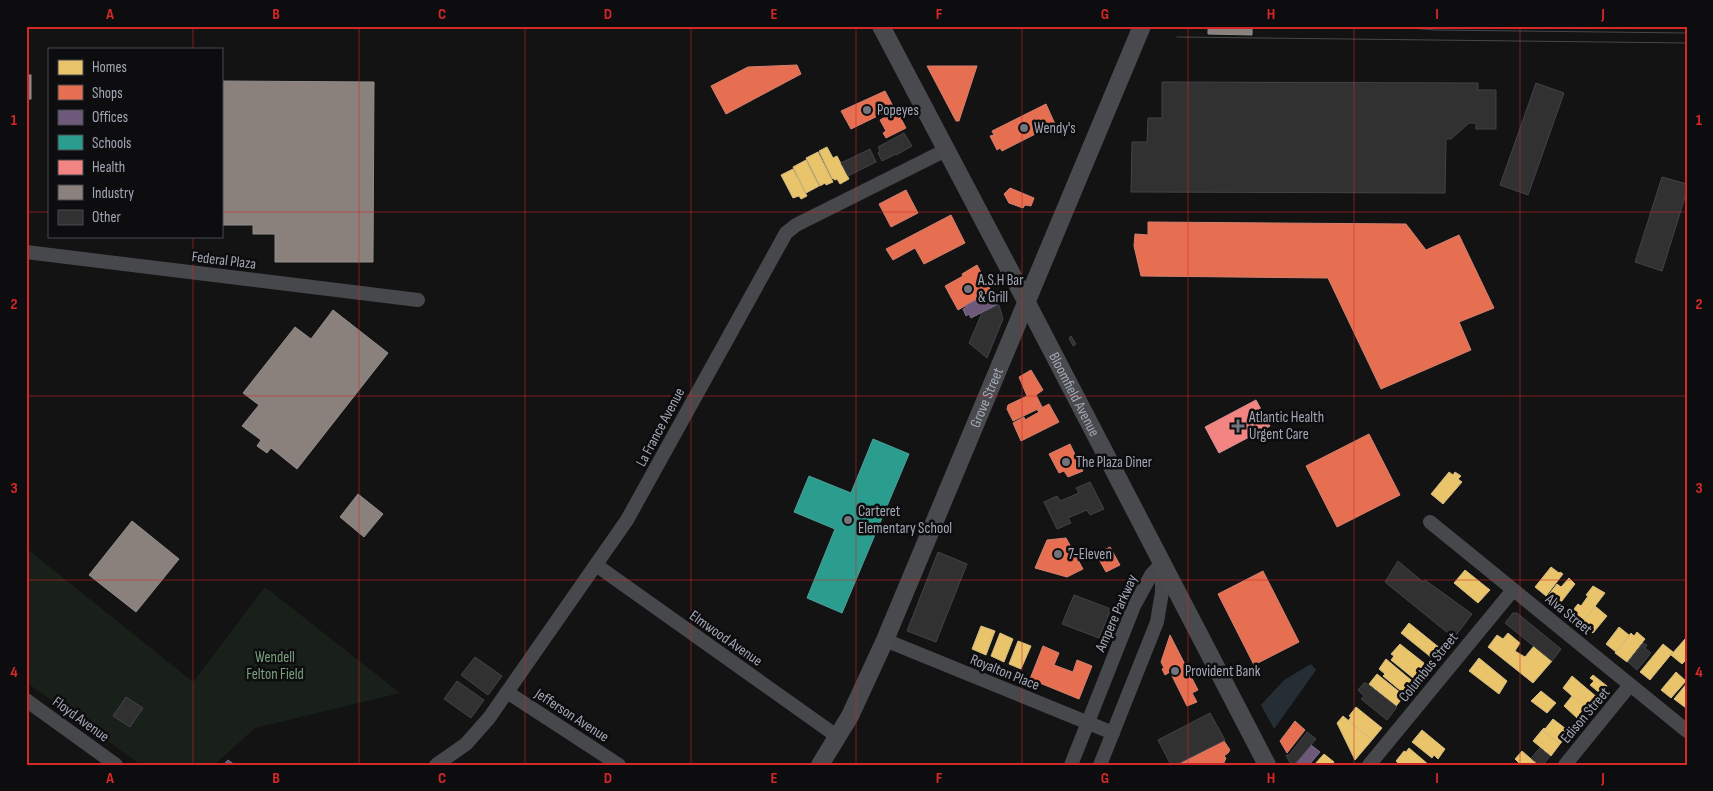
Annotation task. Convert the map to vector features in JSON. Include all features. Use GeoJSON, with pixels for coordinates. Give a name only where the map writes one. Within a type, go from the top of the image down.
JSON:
{"type":"FeatureCollection","features":[{"type":"Feature","properties":{"kind":"main road","name":"Bloomfield Avenue"},"geometry":{"type":"LineString","coordinates":[[881,26],[1266,764]]}},
{"type":"Feature","properties":{"kind":"main road","name":"Grove Street"},"geometry":{"type":"LineString","coordinates":[[820,765],[850,716],[885,640],[1142,26]]}},
{"type":"Feature","properties":{"kind":"street","name":"La France Avenue"},"geometry":{"type":"LineString","coordinates":[[436,765],[466,744],[489,718],[627,520],[645,491],[786,233],[796,225],[946,150]]}},
{"type":"Feature","properties":{"kind":"street","name":"Federal Plaza"},"geometry":{"type":"LineString","coordinates":[[26,252],[418,300]]}},
{"type":"Feature","properties":{"kind":"street","name":"Alva Street"},"geometry":{"type":"LineString","coordinates":[[1430,522],[1687,731]]}},
{"type":"Feature","properties":{"kind":"street","name":"Ampere Parkway"},"geometry":{"type":"LineString","coordinates":[[1071,765],[1134,606],[1151,575],[1162,563]]}},
{"type":"Feature","properties":{"kind":"street","name":"Ampere Parkway"},"geometry":{"type":"LineString","coordinates":[[1100,765],[1157,622],[1162,592],[1162,563]]}},
{"type":"Feature","properties":{"kind":"street","name":"Elmwood Avenue"},"geometry":{"type":"LineString","coordinates":[[596,565],[838,736]]}},
{"type":"Feature","properties":{"kind":"street","name":"Columbus Street"},"geometry":{"type":"LineString","coordinates":[[1369,765],[1513,590]]}},
{"type":"Feature","properties":{"kind":"street","name":"Royalton Place"},"geometry":{"type":"LineString","coordinates":[[885,640],[1113,733]]}},
{"type":"Feature","properties":{"kind":"street","name":"Edison Street"},"geometry":{"type":"LineString","coordinates":[[1565,765],[1630,685]]}},
{"type":"Feature","properties":{"kind":"street","name":"Jefferson Avenue"},"geometry":{"type":"LineString","coordinates":[[507,692],[619,765]]}},
{"type":"Feature","properties":{"kind":"street","name":"Floyd Avenue"},"geometry":{"type":"LineString","coordinates":[[26,700],[116,765]]}},
{"type":"Feature","properties":{"kind":"green space","name":"Wendell Felton Field"},"geometry":{"type":"Polygon","coordinates":[[[26,548],[193,682],[265,587],[400,693],[255,728],[214,765],[141,765],[26,682],[26,548]]]}},
{"type":"Feature","properties":{"kind":"shaded area"},"geometry":{"type":"Polygon","coordinates":[[[1311,664],[1316,670],[1274,729],[1261,705],[1284,680],[1311,664]]]}},
{"type":"Feature","properties":{"kind":"building: Homes"},"geometry":{"type":"Polygon","coordinates":[[[827,147],[833,158],[837,156],[849,179],[840,184],[837,179],[832,178],[819,151],[827,147]]]}},
{"type":"Feature","properties":{"kind":"building: Homes"},"geometry":{"type":"Polygon","coordinates":[[[818,152],[833,182],[820,186],[806,158],[818,152]]]}},
{"type":"Feature","properties":{"kind":"building: Homes"},"geometry":{"type":"Polygon","coordinates":[[[806,160],[819,186],[806,193],[793,167],[806,160]]]}},
{"type":"Feature","properties":{"kind":"building: Homes"},"geometry":{"type":"Polygon","coordinates":[[[793,169],[807,196],[801,199],[799,196],[793,198],[781,175],[793,169]]]}},
{"type":"Feature","properties":{"kind":"building: Homes"},"geometry":{"type":"Polygon","coordinates":[[[1449,472],[1453,475],[1455,472],[1461,476],[1458,479],[1462,482],[1443,504],[1431,494],[1449,472]]]}},
{"type":"Feature","properties":{"kind":"building: Homes"},"geometry":{"type":"Polygon","coordinates":[[[1551,567],[1563,574],[1546,596],[1535,587],[1551,567]]]}},
{"type":"Feature","properties":{"kind":"building: Homes"},"geometry":{"type":"Polygon","coordinates":[[[1465,570],[1490,590],[1478,603],[1454,583],[1465,570]]]}},
{"type":"Feature","properties":{"kind":"building: Homes"},"geometry":{"type":"Polygon","coordinates":[[[1569,578],[1575,584],[1558,606],[1547,597],[1557,584],[1561,587],[1569,578]]]}},
{"type":"Feature","properties":{"kind":"building: Homes"},"geometry":{"type":"Polygon","coordinates":[[[1593,586],[1605,593],[1580,626],[1568,616],[1578,604],[1581,606],[1593,586]]]}},
{"type":"Feature","properties":{"kind":"building: Homes"},"geometry":{"type":"Polygon","coordinates":[[[1595,606],[1607,616],[1593,633],[1582,623],[1595,606]]]}},
{"type":"Feature","properties":{"kind":"building: Homes"},"geometry":{"type":"Polygon","coordinates":[[[1409,623],[1441,649],[1432,658],[1401,633],[1409,623]]]}},
{"type":"Feature","properties":{"kind":"building: Homes"},"geometry":{"type":"Polygon","coordinates":[[[981,626],[995,631],[986,655],[972,649],[981,626]]]}},
{"type":"Feature","properties":{"kind":"building: Homes"},"geometry":{"type":"Polygon","coordinates":[[[1619,627],[1629,635],[1616,652],[1606,644],[1619,627]]]}},
{"type":"Feature","properties":{"kind":"building: Homes"},"geometry":{"type":"Polygon","coordinates":[[[1637,632],[1645,639],[1627,662],[1615,653],[1631,633],[1634,636],[1637,632]]]}},
{"type":"Feature","properties":{"kind":"building: Homes"},"geometry":{"type":"Polygon","coordinates":[[[1000,633],[1013,639],[1004,662],[991,656],[1000,633]]]}},
{"type":"Feature","properties":{"kind":"building: Homes"},"geometry":{"type":"Polygon","coordinates":[[[1508,633],[1520,643],[1515,651],[1525,657],[1534,646],[1552,661],[1533,683],[1488,647],[1497,635],[1503,639],[1508,633]]]}},
{"type":"Feature","properties":{"kind":"building: Homes"},"geometry":{"type":"Polygon","coordinates":[[[1685,639],[1687,640],[1687,659],[1682,664],[1671,655],[1685,639]]]}},
{"type":"Feature","properties":{"kind":"building: Homes"},"geometry":{"type":"Polygon","coordinates":[[[1018,641],[1031,646],[1021,669],[1009,664],[1018,641]]]}},
{"type":"Feature","properties":{"kind":"building: Homes"},"geometry":{"type":"Polygon","coordinates":[[[1400,644],[1424,663],[1419,674],[1417,673],[1413,678],[1391,660],[1394,656],[1391,654],[1400,644]]]}},
{"type":"Feature","properties":{"kind":"building: Homes"},"geometry":{"type":"Polygon","coordinates":[[[1663,644],[1673,652],[1650,680],[1640,672],[1663,644]]]}},
{"type":"Feature","properties":{"kind":"building: Homes"},"geometry":{"type":"Polygon","coordinates":[[[1479,658],[1507,681],[1499,694],[1469,671],[1479,658]]]}},
{"type":"Feature","properties":{"kind":"building: Homes"},"geometry":{"type":"Polygon","coordinates":[[[1386,659],[1417,685],[1407,696],[1383,676],[1385,674],[1379,669],[1386,659]]]}},
{"type":"Feature","properties":{"kind":"building: Homes"},"geometry":{"type":"Polygon","coordinates":[[[1676,672],[1686,681],[1671,698],[1661,690],[1676,672]]]}},
{"type":"Feature","properties":{"kind":"building: Homes"},"geometry":{"type":"Polygon","coordinates":[[[1377,674],[1402,694],[1401,700],[1396,706],[1369,684],[1377,674]]]}},
{"type":"Feature","properties":{"kind":"building: Homes"},"geometry":{"type":"Polygon","coordinates":[[[1593,675],[1607,686],[1601,694],[1590,685],[1594,681],[1590,678],[1593,675]]]}},
{"type":"Feature","properties":{"kind":"building: Homes"},"geometry":{"type":"Polygon","coordinates":[[[1572,676],[1598,698],[1588,710],[1563,688],[1572,676]]]}},
{"type":"Feature","properties":{"kind":"building: Homes"},"geometry":{"type":"Polygon","coordinates":[[[1687,683],[1687,707],[1686,708],[1674,699],[1687,683]]]}},
{"type":"Feature","properties":{"kind":"building: Homes"},"geometry":{"type":"Polygon","coordinates":[[[1541,691],[1556,703],[1547,713],[1531,701],[1541,691]]]}},
{"type":"Feature","properties":{"kind":"building: Homes"},"geometry":{"type":"Polygon","coordinates":[[[1572,696],[1585,706],[1577,718],[1564,706],[1572,696]]]}},
{"type":"Feature","properties":{"kind":"building: Homes"},"geometry":{"type":"Polygon","coordinates":[[[1356,707],[1382,728],[1372,740],[1348,721],[1351,717],[1349,716],[1356,707]]]}},
{"type":"Feature","properties":{"kind":"building: Homes"},"geometry":{"type":"Polygon","coordinates":[[[1343,716],[1372,740],[1355,760],[1337,723],[1343,716]]]}},
{"type":"Feature","properties":{"kind":"building: Homes"},"geometry":{"type":"Polygon","coordinates":[[[1553,719],[1570,732],[1560,744],[1542,730],[1553,719]]]}},
{"type":"Feature","properties":{"kind":"building: Homes"},"geometry":{"type":"Polygon","coordinates":[[[1422,730],[1445,749],[1438,759],[1434,755],[1432,758],[1412,742],[1422,730]]]}},
{"type":"Feature","properties":{"kind":"building: Homes"},"geometry":{"type":"Polygon","coordinates":[[[1542,730],[1560,744],[1551,756],[1533,741],[1542,730]]]}},
{"type":"Feature","properties":{"kind":"building: Homes"},"geometry":{"type":"Polygon","coordinates":[[[1409,748],[1429,765],[1400,765],[1396,761],[1409,748]]]}},
{"type":"Feature","properties":{"kind":"building: Homes"},"geometry":{"type":"Polygon","coordinates":[[[1522,751],[1538,765],[1521,765],[1515,759],[1522,751]]]}},
{"type":"Feature","properties":{"kind":"building: Homes"},"geometry":{"type":"Polygon","coordinates":[[[1324,754],[1334,762],[1332,765],[1314,765],[1324,754]]]}},
{"type":"Feature","properties":{"kind":"building: Shops"},"geometry":{"type":"Polygon","coordinates":[[[797,65],[801,74],[726,114],[711,86],[748,67],[797,65]]]}},
{"type":"Feature","properties":{"kind":"building: Shops"},"geometry":{"type":"Polygon","coordinates":[[[927,66],[977,66],[959,121],[956,121],[927,66]]]}},
{"type":"Feature","properties":{"kind":"building: Shops","name":"Popeyes"},"geometry":{"type":"Polygon","coordinates":[[[885,91],[894,108],[851,129],[841,111],[885,91]]]}},
{"type":"Feature","properties":{"kind":"building: Shops","name":"Wendy's"},"geometry":{"type":"Polygon","coordinates":[[[1046,104],[1055,124],[1002,151],[1000,148],[997,150],[990,136],[994,135],[992,131],[1046,104]]]}},
{"type":"Feature","properties":{"kind":"building: Shops"},"geometry":{"type":"Polygon","coordinates":[[[897,111],[906,128],[886,138],[883,133],[886,131],[880,120],[897,111]]]}},
{"type":"Feature","properties":{"kind":"building: Shops"},"geometry":{"type":"Polygon","coordinates":[[[1010,188],[1034,198],[1031,206],[1025,205],[1023,208],[1009,203],[1004,194],[1010,188]]]}},
{"type":"Feature","properties":{"kind":"building: Shops"},"geometry":{"type":"Polygon","coordinates":[[[906,190],[918,213],[891,227],[879,204],[906,190]]]}},
{"type":"Feature","properties":{"kind":"building: Shops"},"geometry":{"type":"Polygon","coordinates":[[[951,215],[965,243],[924,264],[915,248],[893,260],[886,249],[951,215]]]}},
{"type":"Feature","properties":{"kind":"building: Shops"},"geometry":{"type":"Polygon","coordinates":[[[1148,222],[1406,224],[1426,250],[1459,235],[1494,308],[1459,322],[1471,350],[1381,389],[1328,278],[1141,276],[1134,246],[1135,234],[1148,235],[1148,222]]]}},
{"type":"Feature","properties":{"kind":"building: Shops","name":"A.S.H Bar & Grill"},"geometry":{"type":"Polygon","coordinates":[[[977,265],[991,291],[958,310],[945,286],[963,276],[962,274],[977,265]]]}},
{"type":"Feature","properties":{"kind":"building: Shops"},"geometry":{"type":"Polygon","coordinates":[[[1031,370],[1043,390],[1036,395],[1042,407],[1013,421],[1007,409],[1008,405],[1027,396],[1019,377],[1031,370]]]}},
{"type":"Feature","properties":{"kind":"building: Shops"},"geometry":{"type":"Polygon","coordinates":[[[1049,404],[1059,422],[1021,441],[1013,423],[1024,417],[1025,420],[1039,412],[1037,410],[1049,404]]]}},
{"type":"Feature","properties":{"kind":"building: Shops"},"geometry":{"type":"Polygon","coordinates":[[[1369,434],[1400,495],[1337,527],[1306,466],[1369,434]]]}},
{"type":"Feature","properties":{"kind":"building: Shops","name":"The Plaza Diner"},"geometry":{"type":"Polygon","coordinates":[[[1070,444],[1083,471],[1068,477],[1064,471],[1059,473],[1049,454],[1070,444]]]}},
{"type":"Feature","properties":{"kind":"building: Shops","name":"7-Eleven"},"geometry":{"type":"Polygon","coordinates":[[[1066,538],[1083,569],[1067,577],[1035,568],[1047,540],[1066,538]]]}},
{"type":"Feature","properties":{"kind":"building: Shops","name":"7-Eleven"},"geometry":{"type":"Polygon","coordinates":[[[1110,547],[1120,565],[1106,572],[1096,554],[1110,547]]]}},
{"type":"Feature","properties":{"kind":"building: Shops"},"geometry":{"type":"Polygon","coordinates":[[[1263,571],[1299,642],[1254,665],[1218,594],[1263,571]]]}},
{"type":"Feature","properties":{"kind":"building: Shops","name":"Provident Bank"},"geometry":{"type":"Polygon","coordinates":[[[1170,635],[1198,690],[1192,693],[1197,702],[1187,706],[1170,672],[1165,675],[1162,669],[1164,668],[1161,662],[1170,635]]]}},
{"type":"Feature","properties":{"kind":"building: Shops"},"geometry":{"type":"Polygon","coordinates":[[[1043,646],[1059,653],[1054,665],[1073,672],[1077,660],[1092,666],[1079,699],[1030,679],[1043,646]]]}},
{"type":"Feature","properties":{"kind":"building: Shops"},"geometry":{"type":"Polygon","coordinates":[[[1295,721],[1305,730],[1287,753],[1280,741],[1295,721]]]}},
{"type":"Feature","properties":{"kind":"building: Shops"},"geometry":{"type":"Polygon","coordinates":[[[1224,741],[1230,750],[1224,756],[1226,758],[1223,765],[1181,765],[1181,763],[1224,741]]]}},
{"type":"Feature","properties":{"kind":"building: Offices"},"geometry":{"type":"Polygon","coordinates":[[[991,292],[998,304],[971,318],[969,314],[966,316],[963,309],[966,308],[965,306],[991,292]]]}},
{"type":"Feature","properties":{"kind":"building: Offices"},"geometry":{"type":"Polygon","coordinates":[[[1311,745],[1320,752],[1309,765],[1294,765],[1311,745]]]}},
{"type":"Feature","properties":{"kind":"building: Offices"},"geometry":{"type":"Polygon","coordinates":[[[228,760],[235,765],[223,765],[228,760]]]}},
{"type":"Feature","properties":{"kind":"building: Schools","name":"Carteret Elementary School"},"geometry":{"type":"Polygon","coordinates":[[[873,439],[909,454],[842,613],[807,598],[835,529],[794,512],[809,476],[851,493],[873,439]]]}},
{"type":"Feature","properties":{"kind":"building: Health","name":"Atlantic Health Urgent Care"},"geometry":{"type":"Polygon","coordinates":[[[1256,400],[1270,426],[1219,453],[1205,427],[1256,400]]]}},
{"type":"Feature","properties":{"kind":"building: Industry"},"geometry":{"type":"Polygon","coordinates":[[[1208,28],[1252,28],[1252,35],[1208,34],[1208,28]]]}},
{"type":"Feature","properties":{"kind":"building: Industry"},"geometry":{"type":"Polygon","coordinates":[[[26,75],[31,75],[31,99],[26,99],[26,75]]]}},
{"type":"Feature","properties":{"kind":"building: Industry"},"geometry":{"type":"Polygon","coordinates":[[[222,81],[374,82],[373,262],[275,262],[275,234],[253,234],[253,225],[222,225],[222,81]]]}},
{"type":"Feature","properties":{"kind":"building: Industry"},"geometry":{"type":"Polygon","coordinates":[[[333,310],[388,353],[297,469],[271,448],[267,453],[257,446],[261,440],[242,426],[259,405],[243,393],[295,327],[311,339],[333,310]]]}},
{"type":"Feature","properties":{"kind":"building: Industry"},"geometry":{"type":"Polygon","coordinates":[[[358,494],[383,514],[364,537],[340,517],[358,494]]]}},
{"type":"Feature","properties":{"kind":"building: Industry"},"geometry":{"type":"Polygon","coordinates":[[[132,521],[179,559],[136,612],[89,575],[132,521]]]}},
{"type":"Feature","properties":{"kind":"building: Other"},"geometry":{"type":"Polygon","coordinates":[[[1162,82],[1478,83],[1478,90],[1496,90],[1496,129],[1476,129],[1476,123],[1469,123],[1451,139],[1446,139],[1445,193],[1131,192],[1132,142],[1147,142],[1148,118],[1162,118],[1162,82]]]}},
{"type":"Feature","properties":{"kind":"building: Other"},"geometry":{"type":"Polygon","coordinates":[[[1536,83],[1564,93],[1528,195],[1500,185],[1536,83]]]}},
{"type":"Feature","properties":{"kind":"building: Other"},"geometry":{"type":"Polygon","coordinates":[[[904,133],[912,146],[882,161],[878,153],[880,151],[878,147],[904,133]]]}},
{"type":"Feature","properties":{"kind":"building: Other"},"geometry":{"type":"Polygon","coordinates":[[[870,149],[876,162],[848,176],[841,163],[870,149]]]}},
{"type":"Feature","properties":{"kind":"building: Other"},"geometry":{"type":"Polygon","coordinates":[[[1662,177],[1687,184],[1687,191],[1662,271],[1635,262],[1662,177]]]}},
{"type":"Feature","properties":{"kind":"building: Other"},"geometry":{"type":"Polygon","coordinates":[[[999,305],[1003,319],[987,358],[969,343],[982,313],[999,305]]]}},
{"type":"Feature","properties":{"kind":"building: Other"},"geometry":{"type":"Polygon","coordinates":[[[1071,336],[1076,344],[1073,346],[1069,338],[1071,336]]]}},
{"type":"Feature","properties":{"kind":"building: Other"},"geometry":{"type":"Polygon","coordinates":[[[1090,482],[1104,509],[1090,515],[1087,510],[1068,518],[1071,523],[1057,529],[1044,502],[1057,496],[1060,501],[1079,493],[1076,488],[1090,482]]]}},
{"type":"Feature","properties":{"kind":"building: Other"},"geometry":{"type":"Polygon","coordinates":[[[938,552],[967,564],[936,642],[907,631],[938,552]]]}},
{"type":"Feature","properties":{"kind":"building: Other"},"geometry":{"type":"Polygon","coordinates":[[[1398,561],[1423,582],[1425,580],[1472,614],[1454,638],[1385,582],[1398,561]]]}},
{"type":"Feature","properties":{"kind":"building: Other"},"geometry":{"type":"Polygon","coordinates":[[[1074,595],[1111,609],[1099,638],[1062,624],[1074,595]]]}},
{"type":"Feature","properties":{"kind":"building: Other"},"geometry":{"type":"Polygon","coordinates":[[[1513,613],[1517,613],[1561,649],[1552,661],[1505,623],[1513,613]]]}},
{"type":"Feature","properties":{"kind":"building: Other"},"geometry":{"type":"Polygon","coordinates":[[[1643,643],[1647,645],[1645,648],[1651,653],[1637,670],[1628,662],[1643,643]]]}},
{"type":"Feature","properties":{"kind":"building: Other"},"geometry":{"type":"Polygon","coordinates":[[[475,657],[502,676],[488,695],[461,675],[475,657]]]}},
{"type":"Feature","properties":{"kind":"building: Other"},"geometry":{"type":"Polygon","coordinates":[[[457,681],[484,700],[471,718],[444,699],[457,681]]]}},
{"type":"Feature","properties":{"kind":"building: Other"},"geometry":{"type":"Polygon","coordinates":[[[1364,683],[1397,707],[1387,720],[1361,699],[1364,696],[1358,690],[1364,683]]]}},
{"type":"Feature","properties":{"kind":"building: Other"},"geometry":{"type":"Polygon","coordinates":[[[126,697],[143,708],[130,727],[113,716],[126,697]]]}},
{"type":"Feature","properties":{"kind":"building: Other"},"geometry":{"type":"Polygon","coordinates":[[[1210,713],[1225,740],[1175,765],[1171,765],[1158,740],[1210,713]]]}},
{"type":"Feature","properties":{"kind":"building: Other"},"geometry":{"type":"Polygon","coordinates":[[[1307,732],[1316,739],[1294,765],[1291,765],[1286,755],[1289,755],[1307,732]]]}},
{"type":"Feature","properties":{"kind":"building: Other"},"geometry":{"type":"Polygon","coordinates":[[[1540,748],[1550,756],[1543,765],[1540,765],[1531,758],[1540,748]]]}},
{"type":"Feature","properties":{"kind":"tram line"},"geometry":{"type":"LineString","coordinates":[[1384,26],[1436,30],[1687,33]]}},
{"type":"Feature","properties":{"kind":"tram line"},"geometry":{"type":"LineString","coordinates":[[1177,37],[1687,43]]}},
{"type":"Feature","properties":{"kind":"place","name":"Popeyes"},"geometry":{"type":"Point","coordinates":[867,110]}},
{"type":"Feature","properties":{"kind":"place","name":"Wendy's"},"geometry":{"type":"Point","coordinates":[1024,128]}},
{"type":"Feature","properties":{"kind":"place","name":"A.S.H Bar & Grill"},"geometry":{"type":"Point","coordinates":[968,289]}},
{"type":"Feature","properties":{"kind":"place","name":"Atlantic Health Urgent Care"},"geometry":{"type":"Point","coordinates":[1238,426]}},
{"type":"Feature","properties":{"kind":"place","name":"The Plaza Diner"},"geometry":{"type":"Point","coordinates":[1066,462]}},
{"type":"Feature","properties":{"kind":"place","name":"Carteret Elementary School"},"geometry":{"type":"Point","coordinates":[848,520]}},
{"type":"Feature","properties":{"kind":"place","name":"7-Eleven"},"geometry":{"type":"Point","coordinates":[1058,554]}},
{"type":"Feature","properties":{"kind":"place","name":"Provident Bank"},"geometry":{"type":"Point","coordinates":[1175,671]}}]}
